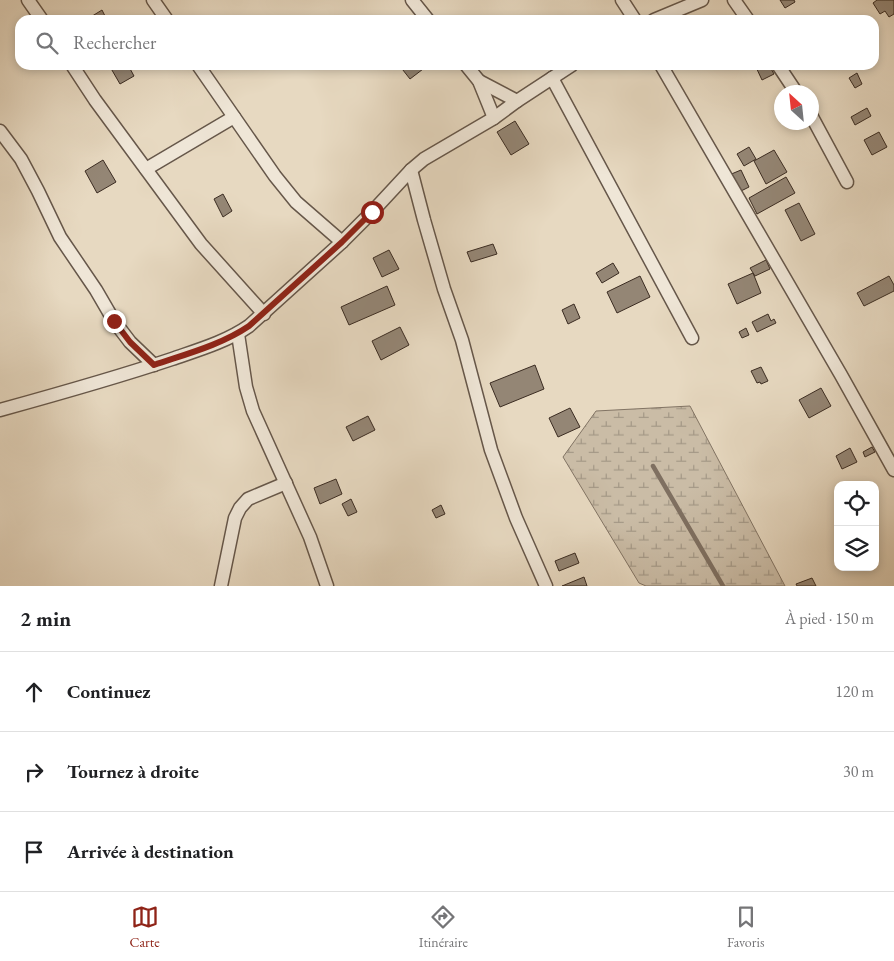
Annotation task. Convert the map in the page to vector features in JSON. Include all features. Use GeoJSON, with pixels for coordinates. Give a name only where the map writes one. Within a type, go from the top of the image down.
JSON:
{"type":"FeatureCollection","features":[{"type":"Feature","properties":{"kind":"street"},"geometry":{"type":"LineString","coordinates":[[28,0],[38,15]]}},
{"type":"Feature","properties":{"kind":"street"},"geometry":{"type":"LineString","coordinates":[[153,0],[164,15]]}},
{"type":"Feature","properties":{"kind":"street"},"geometry":{"type":"LineString","coordinates":[[412,0],[424,15]]}},
{"type":"Feature","properties":{"kind":"street"},"geometry":{"type":"LineString","coordinates":[[622,0],[632,15]]}},
{"type":"Feature","properties":{"kind":"street"},"geometry":{"type":"LineString","coordinates":[[666,15],[702,0]]}},
{"type":"Feature","properties":{"kind":"street"},"geometry":{"type":"LineString","coordinates":[[734,0],[744,15]]}},
{"type":"Feature","properties":{"kind":"street"},"geometry":{"type":"LineString","coordinates":[[75,70],[95,100],[201,244],[264,314]]}},
{"type":"Feature","properties":{"kind":"street"},"geometry":{"type":"LineString","coordinates":[[201,70],[275,176],[296,202],[342,242]]}},
{"type":"Feature","properties":{"kind":"street"},"geometry":{"type":"LineString","coordinates":[[470,70],[479,81],[494,118]]}},
{"type":"Feature","properties":{"kind":"street"},"geometry":{"type":"LineString","coordinates":[[0,410],[95,384],[192,352],[238,334],[264,314],[342,242],[369,216],[411,170],[424,159],[494,118],[564,70]]}},
{"type":"Feature","properties":{"kind":"street"},"geometry":{"type":"LineString","coordinates":[[664,70],[894,470]]}},
{"type":"Feature","properties":{"kind":"street"},"geometry":{"type":"LineString","coordinates":[[781,70],[791,85]]}},
{"type":"Feature","properties":{"kind":"street"},"geometry":{"type":"LineString","coordinates":[[552,78],[692,338]]}},
{"type":"Feature","properties":{"kind":"street"},"geometry":{"type":"LineString","coordinates":[[479,81],[517,101]]}},
{"type":"Feature","properties":{"kind":"street"},"geometry":{"type":"LineString","coordinates":[[146,169],[234,117]]}},
{"type":"Feature","properties":{"kind":"street"},"geometry":{"type":"LineString","coordinates":[[819,130],[847,182]]}},
{"type":"Feature","properties":{"kind":"street"},"geometry":{"type":"LineString","coordinates":[[0,131],[21,159],[60,237],[96,290],[114,321],[130,342],[154,365]]}},
{"type":"Feature","properties":{"kind":"street"},"geometry":{"type":"LineString","coordinates":[[411,170],[444,289],[462,340],[491,450],[516,518],[546,586]]}},
{"type":"Feature","properties":{"kind":"street"},"geometry":{"type":"LineString","coordinates":[[238,334],[246,387],[253,411],[310,537],[327,586]]}},
{"type":"Feature","properties":{"kind":"street"},"geometry":{"type":"LineString","coordinates":[[221,586],[235,518],[240,508],[248,499],[286,483]]}},
{"type":"Feature","properties":{"kind":"green space"},"geometry":{"type":"Polygon","coordinates":[[[690,406],[785,586],[646,586],[639,583],[563,457],[596,411],[690,406]]]}},
{"type":"Feature","properties":{"kind":"building"},"geometry":{"type":"Polygon","coordinates":[[[780,0],[794,0],[795,2],[785,8],[780,0]]]}},
{"type":"Feature","properties":{"kind":"building"},"geometry":{"type":"Polygon","coordinates":[[[877,0],[894,0],[894,14],[889,17],[885,11],[880,14],[873,3],[877,0]]]}},
{"type":"Feature","properties":{"kind":"building"},"geometry":{"type":"Polygon","coordinates":[[[102,10],[104,15],[94,15],[102,10]]]}},
{"type":"Feature","properties":{"kind":"building"},"geometry":{"type":"Polygon","coordinates":[[[112,70],[131,70],[134,76],[120,84],[112,70]]]}},
{"type":"Feature","properties":{"kind":"building"},"geometry":{"type":"Polygon","coordinates":[[[403,70],[422,70],[410,79],[403,70]]]}},
{"type":"Feature","properties":{"kind":"building"},"geometry":{"type":"Polygon","coordinates":[[[757,70],[772,70],[774,74],[762,80],[757,70]]]}},
{"type":"Feature","properties":{"kind":"building"},"geometry":{"type":"Polygon","coordinates":[[[857,73],[862,84],[855,88],[849,78],[857,73]]]}},
{"type":"Feature","properties":{"kind":"building"},"geometry":{"type":"Polygon","coordinates":[[[867,108],[871,116],[855,125],[851,117],[867,108]]]}},
{"type":"Feature","properties":{"kind":"building"},"geometry":{"type":"Polygon","coordinates":[[[515,121],[529,144],[511,155],[497,132],[515,121]]]}},
{"type":"Feature","properties":{"kind":"building"},"geometry":{"type":"Polygon","coordinates":[[[879,132],[887,147],[872,155],[864,140],[879,132]]]}},
{"type":"Feature","properties":{"kind":"building"},"geometry":{"type":"Polygon","coordinates":[[[749,147],[756,159],[744,166],[737,154],[749,147]]]}},
{"type":"Feature","properties":{"kind":"building"},"geometry":{"type":"Polygon","coordinates":[[[774,150],[787,172],[766,184],[754,161],[774,150]]]}},
{"type":"Feature","properties":{"kind":"building"},"geometry":{"type":"Polygon","coordinates":[[[103,160],[116,182],[97,193],[85,171],[103,160]]]}},
{"type":"Feature","properties":{"kind":"building"},"geometry":{"type":"Polygon","coordinates":[[[741,170],[749,187],[737,193],[729,175],[741,170]]]}},
{"type":"Feature","properties":{"kind":"building"},"geometry":{"type":"Polygon","coordinates":[[[786,177],[795,193],[757,214],[749,198],[786,177]]]}},
{"type":"Feature","properties":{"kind":"building"},"geometry":{"type":"Polygon","coordinates":[[[223,194],[232,211],[223,217],[214,199],[223,194]]]}},
{"type":"Feature","properties":{"kind":"building"},"geometry":{"type":"Polygon","coordinates":[[[799,203],[815,234],[801,241],[785,210],[799,203]]]}},
{"type":"Feature","properties":{"kind":"building"},"geometry":{"type":"Polygon","coordinates":[[[493,244],[497,254],[471,262],[467,252],[493,244]]]}},
{"type":"Feature","properties":{"kind":"building"},"geometry":{"type":"Polygon","coordinates":[[[389,250],[399,269],[382,277],[373,258],[389,250]]]}},
{"type":"Feature","properties":{"kind":"building"},"geometry":{"type":"Polygon","coordinates":[[[766,260],[770,269],[755,276],[750,268],[766,260]]]}},
{"type":"Feature","properties":{"kind":"building"},"geometry":{"type":"Polygon","coordinates":[[[613,263],[619,273],[602,283],[596,273],[613,263]]]}},
{"type":"Feature","properties":{"kind":"building"},"geometry":{"type":"Polygon","coordinates":[[[753,273],[761,293],[737,304],[728,284],[753,273]]]}},
{"type":"Feature","properties":{"kind":"building"},"geometry":{"type":"Polygon","coordinates":[[[640,276],[650,297],[617,313],[607,292],[640,276]]]}},
{"type":"Feature","properties":{"kind":"building"},"geometry":{"type":"Polygon","coordinates":[[[889,276],[894,285],[894,291],[864,306],[857,293],[889,276]]]}},
{"type":"Feature","properties":{"kind":"building"},"geometry":{"type":"Polygon","coordinates":[[[387,286],[395,305],[349,325],[341,307],[387,286]]]}},
{"type":"Feature","properties":{"kind":"building"},"geometry":{"type":"Polygon","coordinates":[[[574,304],[580,318],[568,324],[562,310],[574,304]]]}},
{"type":"Feature","properties":{"kind":"building"},"geometry":{"type":"Polygon","coordinates":[[[768,314],[771,321],[774,319],[776,323],[757,332],[752,322],[768,314]]]}},
{"type":"Feature","properties":{"kind":"building"},"geometry":{"type":"Polygon","coordinates":[[[400,327],[409,345],[381,360],[372,341],[400,327]]]}},
{"type":"Feature","properties":{"kind":"building"},"geometry":{"type":"Polygon","coordinates":[[[746,328],[749,335],[742,338],[739,332],[746,328]]]}},
{"type":"Feature","properties":{"kind":"building"},"geometry":{"type":"Polygon","coordinates":[[[535,365],[544,389],[500,407],[490,383],[535,365]]]}},
{"type":"Feature","properties":{"kind":"building"},"geometry":{"type":"Polygon","coordinates":[[[761,367],[768,381],[761,384],[760,382],[757,383],[751,371],[761,367]]]}},
{"type":"Feature","properties":{"kind":"building"},"geometry":{"type":"Polygon","coordinates":[[[821,388],[831,406],[809,418],[799,400],[821,388]]]}},
{"type":"Feature","properties":{"kind":"building"},"geometry":{"type":"Polygon","coordinates":[[[570,408],[580,427],[558,437],[549,418],[570,408]]]}},
{"type":"Feature","properties":{"kind":"building"},"geometry":{"type":"Polygon","coordinates":[[[368,416],[375,430],[353,441],[346,427],[368,416]]]}},
{"type":"Feature","properties":{"kind":"building"},"geometry":{"type":"Polygon","coordinates":[[[872,447],[875,452],[865,457],[863,452],[872,447]]]}},
{"type":"Feature","properties":{"kind":"building"},"geometry":{"type":"Polygon","coordinates":[[[850,448],[857,462],[842,469],[836,456],[850,448]]]}},
{"type":"Feature","properties":{"kind":"building"},"geometry":{"type":"Polygon","coordinates":[[[336,479],[342,494],[320,504],[314,488],[336,479]]]}},
{"type":"Feature","properties":{"kind":"building"},"geometry":{"type":"Polygon","coordinates":[[[351,499],[357,512],[348,516],[342,504],[351,499]]]}},
{"type":"Feature","properties":{"kind":"building"},"geometry":{"type":"Polygon","coordinates":[[[441,505],[445,514],[436,518],[432,510],[441,505]]]}},
{"type":"Feature","properties":{"kind":"building"},"geometry":{"type":"Polygon","coordinates":[[[575,553],[579,563],[559,571],[555,561],[575,553]]]}},
{"type":"Feature","properties":{"kind":"building"},"geometry":{"type":"Polygon","coordinates":[[[584,577],[587,586],[562,586],[584,577]]]}},
{"type":"Feature","properties":{"kind":"building"},"geometry":{"type":"Polygon","coordinates":[[[812,578],[816,586],[797,586],[796,584],[812,578]]]}},
{"type":"Feature","properties":{"kind":"waterway"},"geometry":{"type":"LineString","coordinates":[[653,466],[723,586]]}},
{"type":"Feature","properties":{"kind":"route"},"geometry":{"type":"LineString","coordinates":[[114,321],[130,342],[154,365],[238,334],[342,242],[372,212]]}}]}
